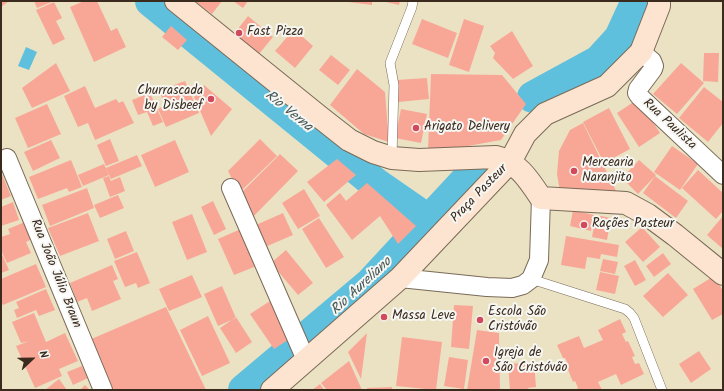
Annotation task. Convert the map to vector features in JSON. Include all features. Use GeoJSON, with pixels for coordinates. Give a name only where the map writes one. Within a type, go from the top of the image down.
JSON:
{"type":"FeatureCollection","features":[{"type":"Feature","properties":{"kind":"main road"},"geometry":{"type":"LineString","coordinates":[[176,1],[349,140],[372,152],[392,158],[419,160],[496,157],[510,162],[525,134],[545,114],[607,86],[641,52],[659,6],[658,1]]}},
{"type":"Feature","properties":{"kind":"main road","name":"Praça Pasteur"},"geometry":{"type":"LineString","coordinates":[[272,390],[400,278],[510,162],[527,179],[541,198]]}},
{"type":"Feature","properties":{"kind":"main road"},"geometry":{"type":"LineString","coordinates":[[541,198],[626,203],[659,223],[723,274]]}},
{"type":"Feature","properties":{"kind":"street","name":"Rua Paulista"},"geometry":{"type":"LineString","coordinates":[[641,52],[652,61],[654,66],[638,89],[637,93],[723,174]]}},
{"type":"Feature","properties":{"kind":"street","name":"Rua João Júlio Braun"},"geometry":{"type":"LineString","coordinates":[[7,158],[103,390]]}},
{"type":"Feature","properties":{"kind":"street"},"geometry":{"type":"LineString","coordinates":[[230,188],[306,360]]}},
{"type":"Feature","properties":{"kind":"street"},"geometry":{"type":"LineString","coordinates":[[400,278],[487,287],[512,288],[523,285],[531,279],[539,260],[541,198]]}},
{"type":"Feature","properties":{"kind":"lane"},"geometry":{"type":"LineString","coordinates":[[392,158],[394,85],[390,63],[413,1]]}},
{"type":"Feature","properties":{"kind":"lane"},"geometry":{"type":"LineString","coordinates":[[531,279],[625,309],[630,313],[634,318],[662,390]]}},
{"type":"Feature","properties":{"kind":"water"},"geometry":{"type":"Polygon","coordinates":[[[26,47],[37,52],[29,70],[18,66],[26,47]]]}},
{"type":"Feature","properties":{"kind":"building"},"geometry":{"type":"Polygon","coordinates":[[[1,1],[9,1],[1,7],[1,1]]]}},
{"type":"Feature","properties":{"kind":"building"},"geometry":{"type":"Polygon","coordinates":[[[34,1],[54,1],[37,8],[34,1]]]}},
{"type":"Feature","properties":{"kind":"building"},"geometry":{"type":"Polygon","coordinates":[[[84,1],[97,1],[111,31],[117,28],[126,47],[94,62],[70,7],[84,1]]]}},
{"type":"Feature","properties":{"kind":"building"},"geometry":{"type":"Polygon","coordinates":[[[195,1],[222,1],[212,14],[195,1]]]}},
{"type":"Feature","properties":{"kind":"building"},"geometry":{"type":"Polygon","coordinates":[[[233,1],[248,1],[243,8],[233,1]]]}},
{"type":"Feature","properties":{"kind":"building"},"geometry":{"type":"Polygon","coordinates":[[[372,1],[372,5],[348,2],[372,1]]]}},
{"type":"Feature","properties":{"kind":"building"},"geometry":{"type":"Polygon","coordinates":[[[381,1],[400,1],[399,5],[381,1]]]}},
{"type":"Feature","properties":{"kind":"building"},"geometry":{"type":"Polygon","coordinates":[[[54,2],[62,18],[56,21],[65,39],[53,45],[36,10],[54,2]]]}},
{"type":"Feature","properties":{"kind":"building"},"geometry":{"type":"Polygon","coordinates":[[[248,16],[273,37],[259,54],[234,34],[248,16]]]}},
{"type":"Feature","properties":{"kind":"building"},"geometry":{"type":"Polygon","coordinates":[[[422,19],[457,33],[448,58],[412,44],[422,19]]]}},
{"type":"Feature","properties":{"kind":"building"},"geometry":{"type":"Polygon","coordinates":[[[464,19],[484,26],[469,72],[449,65],[464,19]]]}},
{"type":"Feature","properties":{"kind":"building"},"geometry":{"type":"Polygon","coordinates":[[[171,26],[187,40],[178,50],[162,37],[171,26]]]}},
{"type":"Feature","properties":{"kind":"building"},"geometry":{"type":"Polygon","coordinates":[[[294,29],[313,46],[295,68],[275,51],[294,29]]]}},
{"type":"Feature","properties":{"kind":"building"},"geometry":{"type":"Polygon","coordinates":[[[512,31],[533,66],[513,79],[493,58],[495,53],[490,46],[512,31]]]}},
{"type":"Feature","properties":{"kind":"building"},"geometry":{"type":"Polygon","coordinates":[[[704,53],[719,53],[718,82],[703,81],[704,53]]]}},
{"type":"Feature","properties":{"kind":"building"},"geometry":{"type":"Polygon","coordinates":[[[331,55],[350,70],[338,85],[319,70],[331,55]]]}},
{"type":"Feature","properties":{"kind":"building"},"geometry":{"type":"Polygon","coordinates":[[[56,63],[70,91],[32,108],[22,88],[56,63]]]}},
{"type":"Feature","properties":{"kind":"building"},"geometry":{"type":"Polygon","coordinates":[[[681,63],[704,83],[677,114],[653,94],[681,63]]]}},
{"type":"Feature","properties":{"kind":"building"},"geometry":{"type":"Polygon","coordinates":[[[357,69],[385,92],[389,142],[364,134],[330,105],[357,69]]]}},
{"type":"Feature","properties":{"kind":"building"},"geometry":{"type":"Polygon","coordinates":[[[431,74],[502,75],[526,104],[501,140],[457,148],[428,150],[431,74]]]}},
{"type":"Feature","properties":{"kind":"building"},"geometry":{"type":"Polygon","coordinates":[[[427,78],[429,99],[398,102],[396,80],[427,78]]]}},
{"type":"Feature","properties":{"kind":"building"},"geometry":{"type":"Polygon","coordinates":[[[185,81],[199,113],[166,127],[158,109],[165,105],[161,95],[175,88],[174,85],[185,81]]]}},
{"type":"Feature","properties":{"kind":"building"},"geometry":{"type":"Polygon","coordinates":[[[204,85],[232,109],[211,136],[194,97],[204,85]]]}},
{"type":"Feature","properties":{"kind":"building"},"geometry":{"type":"Polygon","coordinates":[[[85,86],[95,108],[116,99],[119,103],[123,101],[134,123],[95,140],[88,123],[78,127],[64,96],[85,86]]]}},
{"type":"Feature","properties":{"kind":"building"},"geometry":{"type":"Polygon","coordinates":[[[704,87],[723,102],[723,123],[708,142],[679,118],[704,87]]]}},
{"type":"Feature","properties":{"kind":"building"},"geometry":{"type":"Polygon","coordinates":[[[150,93],[163,122],[153,126],[147,112],[138,115],[132,100],[150,93]]]}},
{"type":"Feature","properties":{"kind":"building"},"geometry":{"type":"Polygon","coordinates":[[[638,99],[660,133],[639,147],[617,113],[638,99]]]}},
{"type":"Feature","properties":{"kind":"building"},"geometry":{"type":"Polygon","coordinates":[[[47,104],[61,134],[28,148],[15,118],[47,104]]]}},
{"type":"Feature","properties":{"kind":"building"},"geometry":{"type":"Polygon","coordinates":[[[609,108],[630,149],[604,163],[583,122],[609,108]]]}},
{"type":"Feature","properties":{"kind":"building"},"geometry":{"type":"Polygon","coordinates":[[[401,109],[427,114],[421,143],[395,138],[401,109]]]}},
{"type":"Feature","properties":{"kind":"building"},"geometry":{"type":"Polygon","coordinates":[[[583,123],[618,195],[563,193],[559,186],[557,174],[559,151],[570,130],[583,123]]]}},
{"type":"Feature","properties":{"kind":"building"},"geometry":{"type":"Polygon","coordinates":[[[110,139],[119,161],[106,166],[97,145],[110,139]]]}},
{"type":"Feature","properties":{"kind":"building"},"geometry":{"type":"Polygon","coordinates":[[[260,139],[277,156],[239,193],[228,171],[260,139]]]}},
{"type":"Feature","properties":{"kind":"building"},"geometry":{"type":"Polygon","coordinates":[[[51,140],[60,158],[33,171],[24,152],[51,140]]]}},
{"type":"Feature","properties":{"kind":"building"},"geometry":{"type":"Polygon","coordinates":[[[175,140],[189,172],[155,187],[141,155],[175,140]]]}},
{"type":"Feature","properties":{"kind":"building"},"geometry":{"type":"Polygon","coordinates":[[[672,146],[698,164],[680,190],[654,172],[672,146]]]}},
{"type":"Feature","properties":{"kind":"building"},"geometry":{"type":"Polygon","coordinates":[[[280,154],[298,171],[250,220],[238,196],[280,154]]]}},
{"type":"Feature","properties":{"kind":"building"},"geometry":{"type":"Polygon","coordinates":[[[137,155],[142,166],[111,179],[106,168],[137,155]]]}},
{"type":"Feature","properties":{"kind":"building"},"geometry":{"type":"Polygon","coordinates":[[[337,159],[356,175],[324,202],[307,182],[337,159]]]}},
{"type":"Feature","properties":{"kind":"building"},"geometry":{"type":"Polygon","coordinates":[[[71,160],[82,187],[69,192],[67,188],[38,199],[29,177],[71,160]]]}},
{"type":"Feature","properties":{"kind":"building"},"geometry":{"type":"Polygon","coordinates":[[[639,160],[656,175],[638,194],[622,178],[639,160]]]}},
{"type":"Feature","properties":{"kind":"building"},"geometry":{"type":"Polygon","coordinates":[[[104,164],[109,175],[83,186],[78,175],[104,164]]]}},
{"type":"Feature","properties":{"kind":"building"},"geometry":{"type":"Polygon","coordinates":[[[698,170],[723,193],[723,211],[716,219],[682,188],[698,170]]]}},
{"type":"Feature","properties":{"kind":"building"},"geometry":{"type":"Polygon","coordinates":[[[1,172],[11,196],[1,200],[1,172]]]}},
{"type":"Feature","properties":{"kind":"building"},"geometry":{"type":"Polygon","coordinates":[[[109,176],[111,181],[120,177],[125,191],[110,197],[103,178],[109,176]]]}},
{"type":"Feature","properties":{"kind":"building"},"geometry":{"type":"Polygon","coordinates":[[[655,176],[688,201],[676,218],[643,193],[655,176]]]}},
{"type":"Feature","properties":{"kind":"building"},"geometry":{"type":"Polygon","coordinates":[[[367,183],[416,226],[398,244],[380,216],[352,240],[326,205],[340,193],[346,201],[367,183]]]}},
{"type":"Feature","properties":{"kind":"building"},"geometry":{"type":"Polygon","coordinates":[[[87,188],[94,208],[50,226],[42,205],[87,188]]]}},
{"type":"Feature","properties":{"kind":"building"},"geometry":{"type":"Polygon","coordinates":[[[304,189],[320,216],[298,229],[282,203],[304,189]]]}},
{"type":"Feature","properties":{"kind":"building"},"geometry":{"type":"Polygon","coordinates":[[[118,195],[124,208],[100,218],[94,205],[118,195]]]}},
{"type":"Feature","properties":{"kind":"building"},"geometry":{"type":"Polygon","coordinates":[[[213,201],[226,229],[214,235],[201,207],[213,201]]]}},
{"type":"Feature","properties":{"kind":"building"},"geometry":{"type":"Polygon","coordinates":[[[13,202],[19,220],[1,226],[1,207],[13,202]]]}},
{"type":"Feature","properties":{"kind":"building"},"geometry":{"type":"Polygon","coordinates":[[[573,210],[594,215],[591,231],[570,226],[573,210]]]}},
{"type":"Feature","properties":{"kind":"building"},"geometry":{"type":"Polygon","coordinates":[[[88,213],[99,241],[60,256],[48,228],[88,213]]]}},
{"type":"Feature","properties":{"kind":"building"},"geometry":{"type":"Polygon","coordinates":[[[283,213],[293,235],[265,247],[256,225],[283,213]]]}},
{"type":"Feature","properties":{"kind":"building"},"geometry":{"type":"Polygon","coordinates":[[[192,214],[207,252],[187,260],[172,222],[192,214]]]}},
{"type":"Feature","properties":{"kind":"building"},"geometry":{"type":"Polygon","coordinates":[[[596,215],[611,218],[607,240],[592,237],[596,215]]]}},
{"type":"Feature","properties":{"kind":"building"},"geometry":{"type":"Polygon","coordinates":[[[723,216],[723,249],[707,235],[723,216]]]}},
{"type":"Feature","properties":{"kind":"building"},"geometry":{"type":"Polygon","coordinates":[[[319,218],[344,257],[326,268],[302,229],[319,218]]]}},
{"type":"Feature","properties":{"kind":"building"},"geometry":{"type":"Polygon","coordinates":[[[25,222],[32,239],[26,242],[31,253],[7,263],[1,250],[1,237],[10,234],[8,229],[25,222]]]}},
{"type":"Feature","properties":{"kind":"building"},"geometry":{"type":"Polygon","coordinates":[[[642,227],[660,247],[643,262],[625,242],[642,227]]]}},
{"type":"Feature","properties":{"kind":"building"},"geometry":{"type":"Polygon","coordinates":[[[243,228],[259,265],[234,275],[218,239],[243,228]]]}},
{"type":"Feature","properties":{"kind":"building"},"geometry":{"type":"Polygon","coordinates":[[[126,231],[134,251],[115,259],[107,239],[126,231]]]}},
{"type":"Feature","properties":{"kind":"building"},"geometry":{"type":"Polygon","coordinates":[[[566,236],[619,245],[617,257],[601,254],[600,259],[587,257],[585,269],[561,265],[566,236]]]}},
{"type":"Feature","properties":{"kind":"building"},"geometry":{"type":"Polygon","coordinates":[[[286,250],[313,283],[298,295],[271,263],[286,250]]]}},
{"type":"Feature","properties":{"kind":"building"},"geometry":{"type":"Polygon","coordinates":[[[1,252],[9,270],[1,273],[1,252]]]}},
{"type":"Feature","properties":{"kind":"building"},"geometry":{"type":"Polygon","coordinates":[[[137,252],[150,283],[138,288],[136,283],[125,287],[114,261],[137,252]]]}},
{"type":"Feature","properties":{"kind":"building"},"geometry":{"type":"Polygon","coordinates":[[[663,253],[671,264],[654,277],[646,266],[663,253]]]}},
{"type":"Feature","properties":{"kind":"building"},"geometry":{"type":"Polygon","coordinates":[[[603,259],[618,262],[615,274],[600,271],[603,259]]]}},
{"type":"Feature","properties":{"kind":"building"},"geometry":{"type":"Polygon","coordinates":[[[635,260],[646,280],[635,286],[624,266],[635,260]]]}},
{"type":"Feature","properties":{"kind":"building"},"geometry":{"type":"Polygon","coordinates":[[[36,264],[46,287],[3,305],[1,302],[1,279],[36,264]]]}},
{"type":"Feature","properties":{"kind":"building"},"geometry":{"type":"Polygon","coordinates":[[[112,265],[118,279],[113,281],[121,299],[92,311],[87,298],[77,302],[70,283],[112,265]]]}},
{"type":"Feature","properties":{"kind":"building"},"geometry":{"type":"Polygon","coordinates":[[[600,272],[619,276],[615,294],[596,290],[600,272]]]}},
{"type":"Feature","properties":{"kind":"building"},"geometry":{"type":"Polygon","coordinates":[[[668,273],[688,295],[663,317],[643,296],[668,273]]]}},
{"type":"Feature","properties":{"kind":"building"},"geometry":{"type":"Polygon","coordinates":[[[192,275],[202,297],[169,311],[159,289],[192,275]]]}},
{"type":"Feature","properties":{"kind":"building"},"geometry":{"type":"Polygon","coordinates":[[[714,276],[723,291],[723,314],[712,320],[693,289],[714,276]]]}},
{"type":"Feature","properties":{"kind":"building"},"geometry":{"type":"Polygon","coordinates":[[[222,286],[236,318],[218,326],[204,294],[222,286]]]}},
{"type":"Feature","properties":{"kind":"building"},"geometry":{"type":"Polygon","coordinates":[[[46,289],[55,310],[39,316],[36,310],[17,318],[14,310],[19,308],[16,302],[46,289]]]}},
{"type":"Feature","properties":{"kind":"building"},"geometry":{"type":"Polygon","coordinates":[[[270,301],[294,336],[274,349],[250,314],[270,301]]]}},
{"type":"Feature","properties":{"kind":"building"},"geometry":{"type":"Polygon","coordinates":[[[454,305],[473,306],[469,349],[451,347],[454,305]]]}},
{"type":"Feature","properties":{"kind":"building"},"geometry":{"type":"Polygon","coordinates":[[[166,307],[206,390],[111,390],[89,340],[166,307]]]}},
{"type":"Feature","properties":{"kind":"building"},"geometry":{"type":"Polygon","coordinates":[[[34,313],[46,342],[65,333],[78,361],[59,369],[62,376],[35,388],[16,346],[29,341],[21,343],[12,322],[34,313]]]}},
{"type":"Feature","properties":{"kind":"building"},"geometry":{"type":"Polygon","coordinates":[[[208,316],[230,363],[202,376],[180,330],[208,316]]]}},
{"type":"Feature","properties":{"kind":"building"},"geometry":{"type":"Polygon","coordinates":[[[236,317],[252,342],[236,353],[220,328],[236,317]]]}},
{"type":"Feature","properties":{"kind":"building"},"geometry":{"type":"Polygon","coordinates":[[[620,319],[626,332],[622,334],[626,342],[628,341],[635,356],[632,357],[635,364],[639,363],[644,374],[621,385],[616,374],[598,382],[602,390],[575,390],[578,388],[575,381],[573,382],[566,365],[568,364],[565,358],[563,358],[557,345],[579,336],[584,348],[603,340],[598,330],[620,319]]]}},
{"type":"Feature","properties":{"kind":"building","name":"Igreja de São Cristóvão"},"geometry":{"type":"Polygon","coordinates":[[[477,330],[499,333],[500,390],[467,390],[477,330]]]}},
{"type":"Feature","properties":{"kind":"building"},"geometry":{"type":"Polygon","coordinates":[[[367,333],[361,379],[348,352],[367,333]]]}},
{"type":"Feature","properties":{"kind":"building"},"geometry":{"type":"Polygon","coordinates":[[[402,337],[442,342],[436,390],[396,386],[402,337]]]}},
{"type":"Feature","properties":{"kind":"building"},"geometry":{"type":"Polygon","coordinates":[[[699,351],[711,369],[691,383],[679,364],[699,351]]]}},
{"type":"Feature","properties":{"kind":"building"},"geometry":{"type":"Polygon","coordinates":[[[449,357],[468,360],[464,389],[444,386],[449,357]]]}},
{"type":"Feature","properties":{"kind":"building"},"geometry":{"type":"Polygon","coordinates":[[[349,361],[362,390],[327,390],[321,383],[349,361]]]}},
{"type":"Feature","properties":{"kind":"building"},"geometry":{"type":"Polygon","coordinates":[[[534,362],[536,387],[528,388],[529,390],[510,390],[508,364],[534,362]]]}},
{"type":"Feature","properties":{"kind":"building"},"geometry":{"type":"Polygon","coordinates":[[[82,366],[88,378],[73,385],[67,372],[82,366]]]}},
{"type":"Feature","properties":{"kind":"building"},"geometry":{"type":"Polygon","coordinates":[[[59,379],[67,390],[45,390],[59,379]]]}},
{"type":"Feature","properties":{"kind":"building"},"geometry":{"type":"Polygon","coordinates":[[[320,384],[324,390],[312,390],[320,384]]]}},
{"type":"Feature","properties":{"kind":"building"},"geometry":{"type":"Polygon","coordinates":[[[85,385],[90,390],[80,390],[85,385]]]}},
{"type":"Feature","properties":{"kind":"building"},"geometry":{"type":"Polygon","coordinates":[[[392,387],[392,390],[367,390],[367,388],[392,387]]]}},
{"type":"Feature","properties":{"kind":"waterway","name":"Rio Verna"},"geometry":{"type":"LineString","coordinates":[[151,1],[376,184],[428,220]]}},
{"type":"Feature","properties":{"kind":"waterway","name":"Rio Aureliano"},"geometry":{"type":"LineString","coordinates":[[533,97],[599,61],[620,38],[637,1]]}},
{"type":"Feature","properties":{"kind":"waterway","name":"Rio Aureliano"},"geometry":{"type":"LineString","coordinates":[[244,390],[370,284],[471,175]]}},
{"type":"Feature","properties":{"kind":"place","name":"Fast Pizza"},"geometry":{"type":"Point","coordinates":[239,33]}},
{"type":"Feature","properties":{"kind":"place","name":"Churrascada by Disbeef"},"geometry":{"type":"Point","coordinates":[211,99]}},
{"type":"Feature","properties":{"kind":"place","name":"Arigato Delivery"},"geometry":{"type":"Point","coordinates":[416,128]}},
{"type":"Feature","properties":{"kind":"place","name":"Mercearia Naranjito"},"geometry":{"type":"Point","coordinates":[574,171]}},
{"type":"Feature","properties":{"kind":"place","name":"Rações Pasteur"},"geometry":{"type":"Point","coordinates":[584,225]}},
{"type":"Feature","properties":{"kind":"place","name":"Massa Leve"},"geometry":{"type":"Point","coordinates":[384,317]}},
{"type":"Feature","properties":{"kind":"place","name":"Escola São Cristóvão"},"geometry":{"type":"Point","coordinates":[480,320]}},
{"type":"Feature","properties":{"kind":"place","name":"Igreja de São Cristóvão"},"geometry":{"type":"Point","coordinates":[486,361]}}]}
